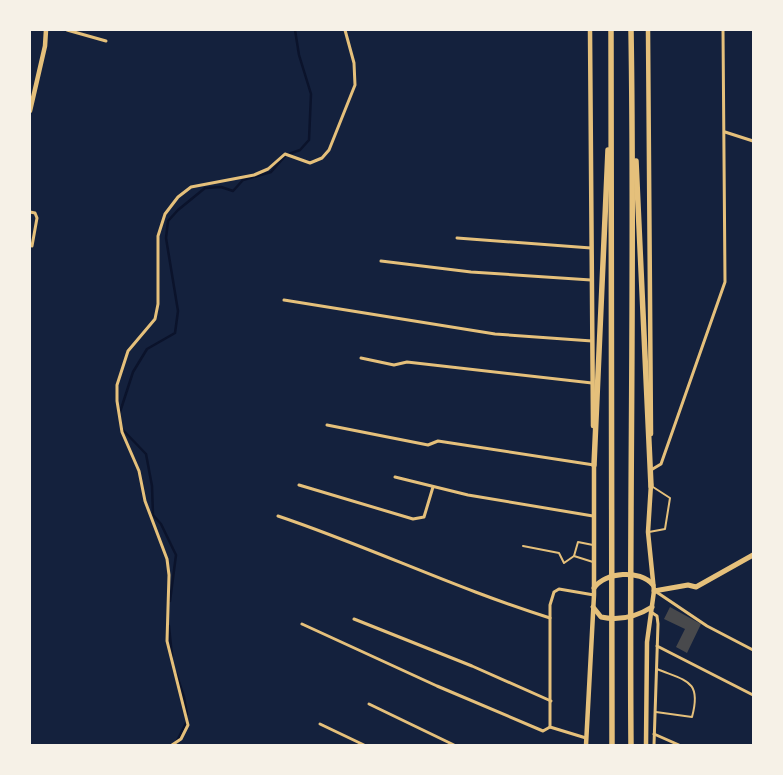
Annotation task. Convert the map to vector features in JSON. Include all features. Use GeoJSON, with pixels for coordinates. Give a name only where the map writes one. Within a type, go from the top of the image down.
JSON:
{"type":"FeatureCollection","features":[{"type":"Feature","properties":{"kind":"highway"},"geometry":{"type":"LineString","coordinates":[[610,30],[613,562],[612,745]]}},
{"type":"Feature","properties":{"kind":"highway"},"geometry":{"type":"LineString","coordinates":[[631,30],[651,486]]}},
{"type":"Feature","properties":{"kind":"highway"},"geometry":{"type":"LineString","coordinates":[[631,745],[629,563],[633,266],[632,66]]}},
{"type":"Feature","properties":{"kind":"highway"},"geometry":{"type":"LineString","coordinates":[[594,465],[611,72]]}},
{"type":"Feature","properties":{"kind":"main road"},"geometry":{"type":"LineString","coordinates":[[594,588],[599,581],[609,577],[624,575],[638,576],[649,580],[654,588],[688,585],[696,587],[753,555]]}},
{"type":"Feature","properties":{"kind":"main road"},"geometry":{"type":"LineString","coordinates":[[593,607],[601,617],[608,619],[634,617],[651,609]]}},
{"type":"Feature","properties":{"kind":"street"},"geometry":{"type":"LineString","coordinates":[[30,111],[45,46],[46,30]]}},
{"type":"Feature","properties":{"kind":"street"},"geometry":{"type":"LineString","coordinates":[[67,30],[106,41]]}},
{"type":"Feature","properties":{"kind":"street"},"geometry":{"type":"LineString","coordinates":[[172,745],[181,739],[188,725],[167,641],[169,575],[167,559],[146,501],[139,471],[122,432],[117,401],[117,385],[128,351],[155,319],[158,304],[158,236],[165,214],[178,197],[191,188],[254,175],[268,169],[285,154],[310,163],[322,158],[330,150],[355,86],[354,64],[345,30]]}},
{"type":"Feature","properties":{"kind":"street"},"geometry":{"type":"LineString","coordinates":[[586,745],[594,595],[590,30]]}},
{"type":"Feature","properties":{"kind":"street"},"geometry":{"type":"LineString","coordinates":[[646,745],[647,642],[654,588],[648,532],[651,470],[648,30]]}},
{"type":"Feature","properties":{"kind":"street"},"geometry":{"type":"LineString","coordinates":[[651,470],[661,464],[724,288],[725,132],[723,30]]}},
{"type":"Feature","properties":{"kind":"street"},"geometry":{"type":"LineString","coordinates":[[725,132],[753,141]]}},
{"type":"Feature","properties":{"kind":"street"},"geometry":{"type":"LineString","coordinates":[[30,212],[36,213],[38,218],[32,246]]}},
{"type":"Feature","properties":{"kind":"street"},"geometry":{"type":"LineString","coordinates":[[457,238],[591,248]]}},
{"type":"Feature","properties":{"kind":"street"},"geometry":{"type":"LineString","coordinates":[[381,261],[471,272],[591,280]]}},
{"type":"Feature","properties":{"kind":"street"},"geometry":{"type":"LineString","coordinates":[[284,300],[495,334],[592,341]]}},
{"type":"Feature","properties":{"kind":"street"},"geometry":{"type":"LineString","coordinates":[[361,358],[394,366],[407,362],[592,383]]}},
{"type":"Feature","properties":{"kind":"street"},"geometry":{"type":"LineString","coordinates":[[327,425],[428,444],[438,442],[594,465]]}},
{"type":"Feature","properties":{"kind":"street"},"geometry":{"type":"LineString","coordinates":[[395,477],[468,496],[593,516]]}},
{"type":"Feature","properties":{"kind":"street"},"geometry":{"type":"LineString","coordinates":[[298,485],[413,519],[424,517],[433,487]]}},
{"type":"Feature","properties":{"kind":"street"},"geometry":{"type":"LineString","coordinates":[[278,516],[339,536],[500,602],[550,618]]}},
{"type":"Feature","properties":{"kind":"street"},"geometry":{"type":"LineString","coordinates":[[654,588],[707,626],[753,650]]}},
{"type":"Feature","properties":{"kind":"street"},"geometry":{"type":"LineString","coordinates":[[550,727],[550,618],[552,597],[559,590],[594,595]]}},
{"type":"Feature","properties":{"kind":"street"},"geometry":{"type":"LineString","coordinates":[[651,609],[658,619],[654,745]]}},
{"type":"Feature","properties":{"kind":"street"},"geometry":{"type":"LineString","coordinates":[[354,619],[464,663],[551,701]]}},
{"type":"Feature","properties":{"kind":"street"},"geometry":{"type":"LineString","coordinates":[[302,624],[428,682],[543,731],[550,727],[586,738]]}},
{"type":"Feature","properties":{"kind":"street"},"geometry":{"type":"LineString","coordinates":[[657,646],[753,695]]}},
{"type":"Feature","properties":{"kind":"street"},"geometry":{"type":"LineString","coordinates":[[370,704],[453,745]]}},
{"type":"Feature","properties":{"kind":"street"},"geometry":{"type":"LineString","coordinates":[[320,724],[364,745]]}},
{"type":"Feature","properties":{"kind":"street"},"geometry":{"type":"LineString","coordinates":[[654,734],[679,745]]}},
{"type":"Feature","properties":{"kind":"lane"},"geometry":{"type":"LineString","coordinates":[[648,532],[665,529],[670,498],[651,486]]}},
{"type":"Feature","properties":{"kind":"lane"},"geometry":{"type":"LineString","coordinates":[[524,546],[559,553],[564,563],[574,556],[578,542],[594,545]]}},
{"type":"Feature","properties":{"kind":"lane"},"geometry":{"type":"LineString","coordinates":[[574,556],[594,562]]}},
{"type":"Feature","properties":{"kind":"lane"},"geometry":{"type":"LineString","coordinates":[[654,712],[692,717],[695,691],[692,684],[656,668]]}},
{"type":"Feature","properties":{"kind":"building"},"geometry":{"type":"Polygon","coordinates":[[[670,607],[701,624],[687,653],[676,647],[685,629],[664,619],[670,607]]]}},
{"type":"Feature","properties":{"kind":"waterway"},"geometry":{"type":"LineString","coordinates":[[120,412],[133,372],[147,349],[175,333],[178,311],[166,238],[168,221],[178,210],[205,188],[221,187],[233,191],[243,180],[271,172],[286,155],[300,150],[309,140],[311,94],[299,55],[295,30]]}},
{"type":"Feature","properties":{"kind":"waterway"},"geometry":{"type":"LineString","coordinates":[[123,430],[146,454],[152,486],[153,515],[161,524],[176,555],[170,601]]}},
{"type":"Feature","properties":{"kind":"waterway"},"geometry":{"type":"LineString","coordinates":[[169,626],[172,656]]}},
{"type":"Feature","properties":{"kind":"waterway"},"geometry":{"type":"LineString","coordinates":[[176,673],[184,697],[187,714]]}},
{"type":"Feature","properties":{"kind":"waterway"},"geometry":{"type":"LineString","coordinates":[[177,741],[187,721]]}}]}
